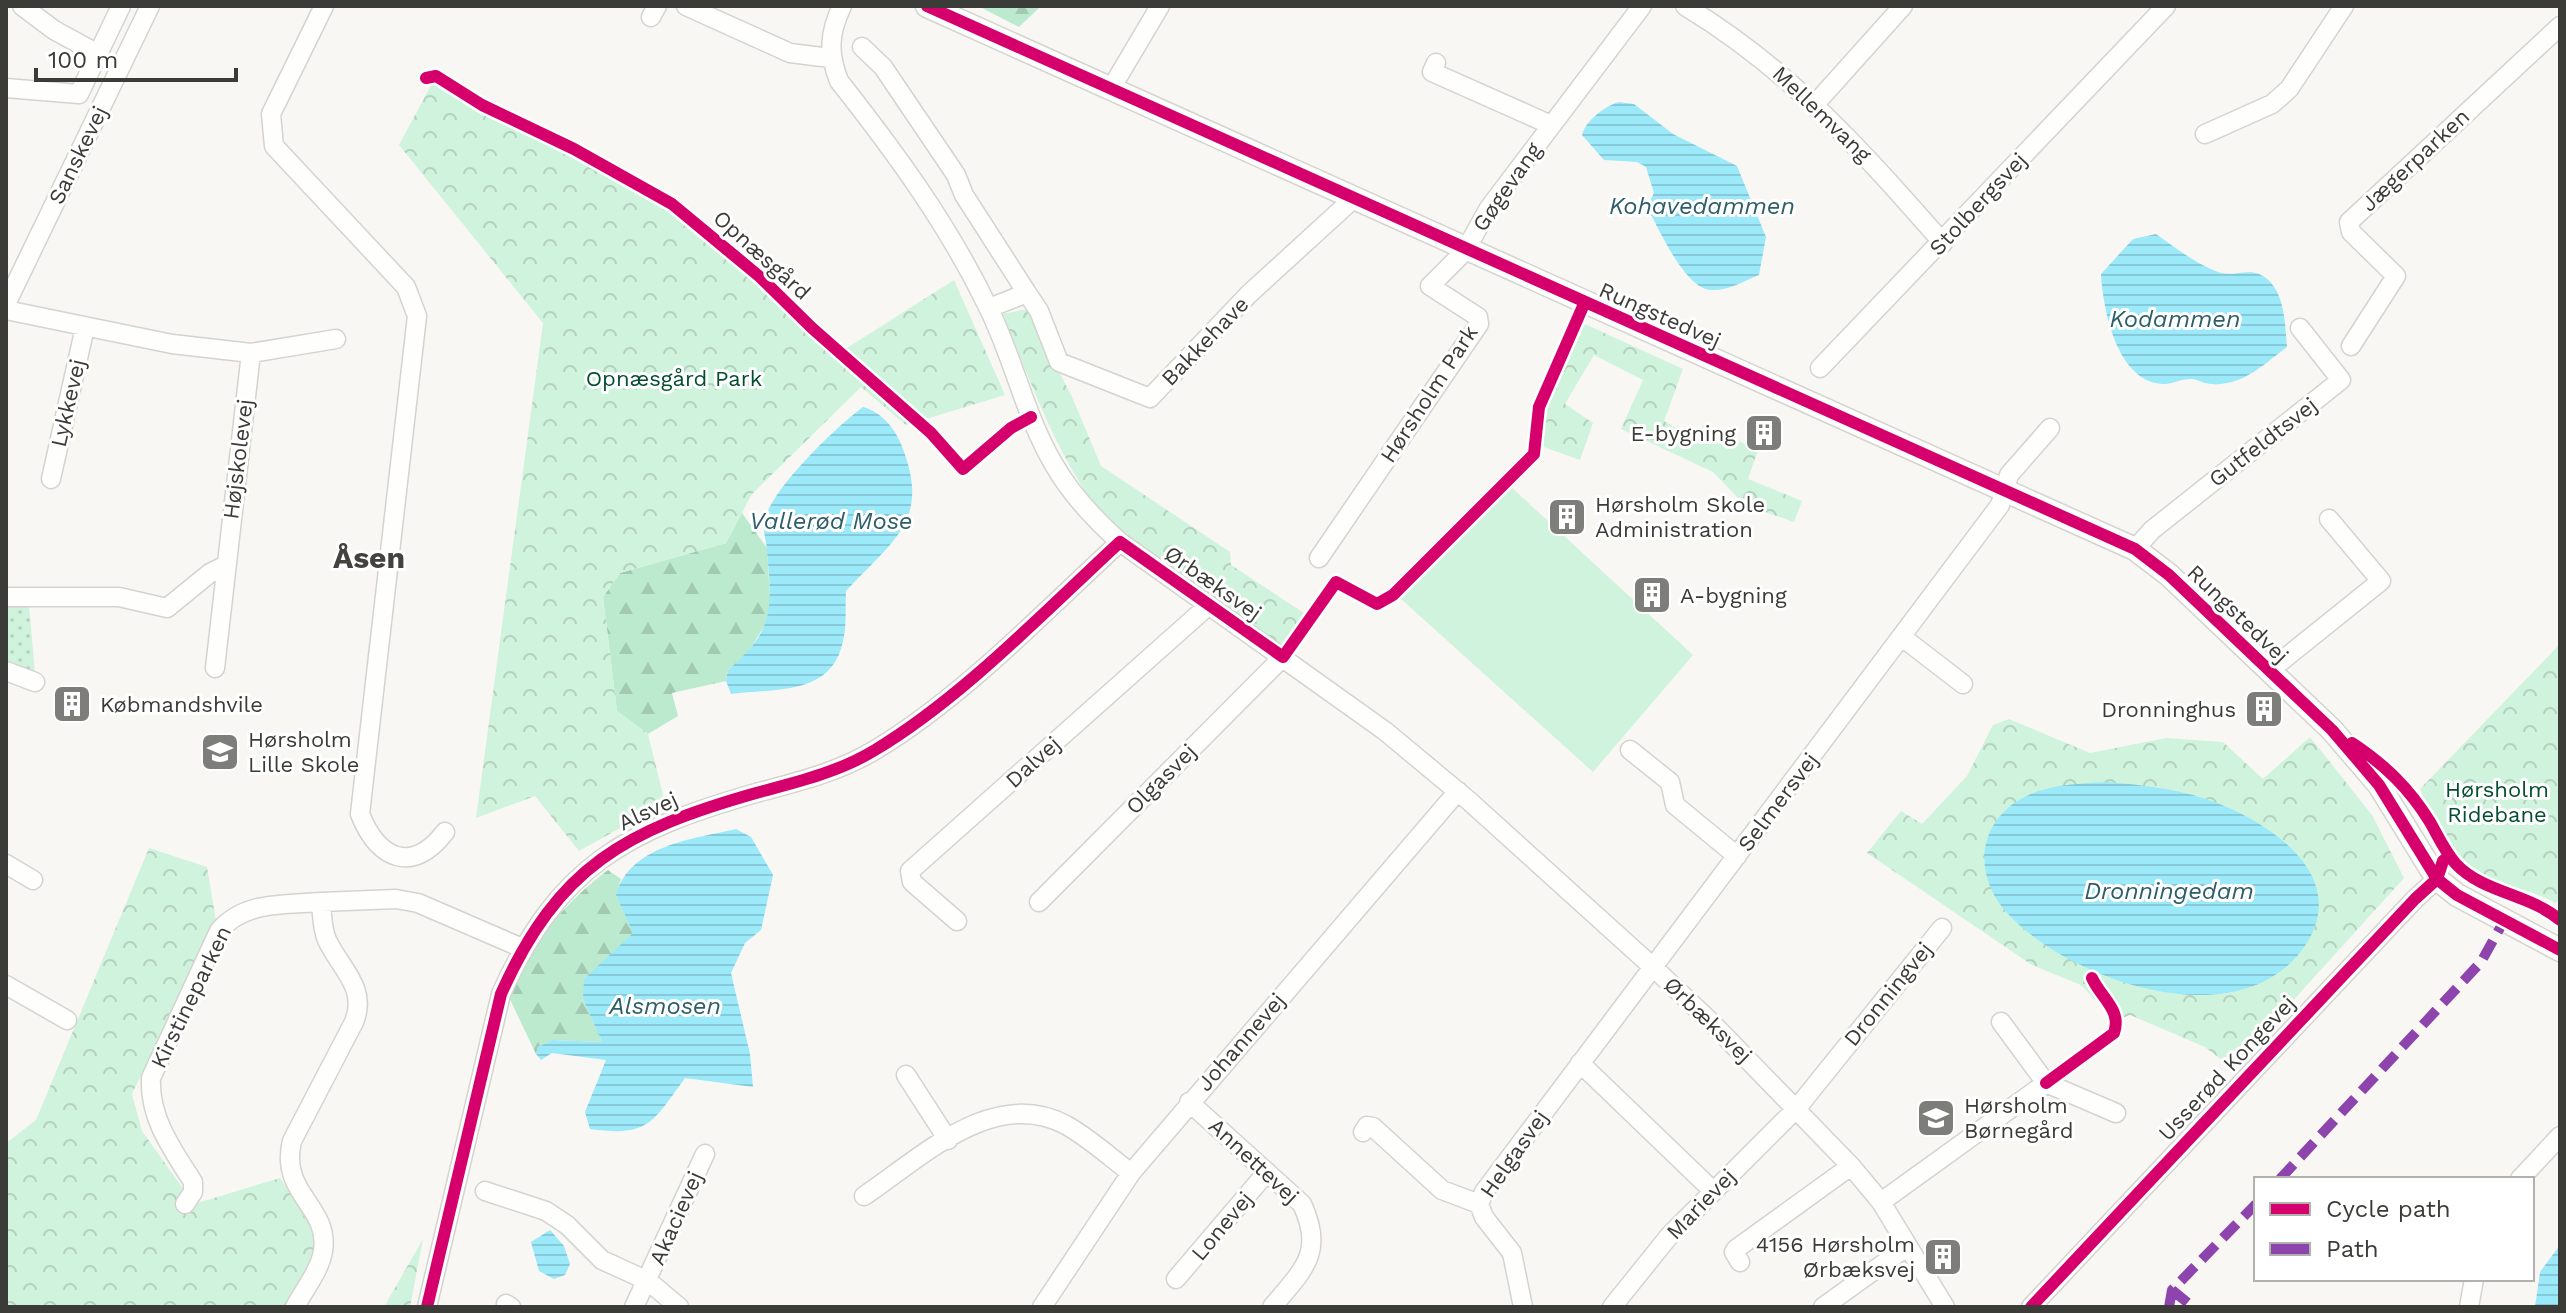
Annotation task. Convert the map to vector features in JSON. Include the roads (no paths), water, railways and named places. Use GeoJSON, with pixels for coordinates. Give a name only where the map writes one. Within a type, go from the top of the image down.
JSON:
{"type":"FeatureCollection","features":[{"type":"Feature","properties":{"kind":"main road","name":"Rungstedvej"},"geometry":{"type":"LineString","coordinates":[[927,6],[1112,87],[1465,251],[2135,549],[2169,575],[2332,730],[2379,785],[2437,879],[2457,895],[2560,950]]}},
{"type":"Feature","properties":{"kind":"street"},"geometry":{"type":"LineString","coordinates":[[22,6],[54,30],[98,54]]}},
{"type":"Feature","properties":{"kind":"street"},"geometry":{"type":"LineString","coordinates":[[6,88],[79,94],[121,6]]}},
{"type":"Feature","properties":{"kind":"street","name":"Sanskevej"},"geometry":{"type":"LineString","coordinates":[[6,304],[150,6]]}},
{"type":"Feature","properties":{"kind":"street"},"geometry":{"type":"LineString","coordinates":[[324,6],[271,114],[274,146],[406,287],[417,316],[360,814],[369,836],[380,851],[400,857],[417,856],[432,848],[445,832]]}},
{"type":"Feature","properties":{"kind":"street"},"geometry":{"type":"LineString","coordinates":[[696,8],[790,53],[830,58],[831,39],[842,6]]}},
{"type":"Feature","properties":{"kind":"street"},"geometry":{"type":"LineString","coordinates":[[1112,87],[1160,6]]}},
{"type":"Feature","properties":{"kind":"street","name":"Gøgevang"},"geometry":{"type":"LineString","coordinates":[[1465,251],[1489,208],[1642,6]]}},
{"type":"Feature","properties":{"kind":"street","name":"Mellemvang"},"geometry":{"type":"LineString","coordinates":[[1685,6],[1763,58],[1816,103],[1943,243]]}},
{"type":"Feature","properties":{"kind":"street"},"geometry":{"type":"LineString","coordinates":[[1816,103],[1903,6]]}},
{"type":"Feature","properties":{"kind":"street","name":"Stolbergsvej"},"geometry":{"type":"LineString","coordinates":[[1820,368],[1943,243],[2166,6]]}},
{"type":"Feature","properties":{"kind":"street"},"geometry":{"type":"LineString","coordinates":[[2205,134],[2281,97],[2344,6]]}},
{"type":"Feature","properties":{"kind":"street","name":"Jægerparken"},"geometry":{"type":"LineString","coordinates":[[2351,346],[2396,276],[2351,232],[2349,222],[2560,26]]}},
{"type":"Feature","properties":{"kind":"street","name":"Bakkehave"},"geometry":{"type":"LineString","coordinates":[[862,47],[883,67],[956,175],[964,195],[1039,311],[1059,362],[1150,398],[1249,294],[1353,199]]}},
{"type":"Feature","properties":{"kind":"street","name":"Ørbæksvej"},"geometry":{"type":"LineString","coordinates":[[830,58],[839,81],[930,202],[989,308],[1053,463],[1086,509],[1120,542],[1385,731],[1458,791],[1655,969],[1797,1108],[1851,1166],[1881,1202],[1945,1307]]}},
{"type":"Feature","properties":{"kind":"street","name":"Gøgevang"},"geometry":{"type":"LineString","coordinates":[[1436,63],[1432,72],[1551,125]]}},
{"type":"Feature","properties":{"kind":"street","name":"Hørsholm Park"},"geometry":{"type":"LineString","coordinates":[[1319,558],[1479,324],[1478,317],[1430,286],[1465,251]]}},
{"type":"Feature","properties":{"kind":"street"},"geometry":{"type":"LineString","coordinates":[[989,308],[1027,293]]}},
{"type":"Feature","properties":{"kind":"street"},"geometry":{"type":"LineString","coordinates":[[6,310],[172,344],[251,353],[336,339]]}},
{"type":"Feature","properties":{"kind":"street","name":"Lykkevej"},"geometry":{"type":"LineString","coordinates":[[51,479],[85,327]]}},
{"type":"Feature","properties":{"kind":"street","name":"Gutfeldtsvej"},"geometry":{"type":"LineString","coordinates":[[2135,549],[2152,530],[2341,380],[2300,328]]}},
{"type":"Feature","properties":{"kind":"street","name":"Højskolevej"},"geometry":{"type":"LineString","coordinates":[[215,668],[251,353]]}},
{"type":"Feature","properties":{"kind":"street","name":"Selmersvej"},"geometry":{"type":"LineString","coordinates":[[1655,969],[2000,505],[2009,475],[2050,428]]}},
{"type":"Feature","properties":{"kind":"street"},"geometry":{"type":"LineString","coordinates":[[2269,671],[2381,581],[2329,519]]}},
{"type":"Feature","properties":{"kind":"street","name":"Alsvej"},"geometry":{"type":"LineString","coordinates":[[427,1307],[489,1032],[522,948],[568,886],[640,834],[690,812],[846,766],[906,731],[1120,542]]}},
{"type":"Feature","properties":{"kind":"street"},"geometry":{"type":"LineString","coordinates":[[6,597],[119,597],[167,608],[210,573],[226,565]]}},
{"type":"Feature","properties":{"kind":"street","name":"Dalvej"},"geometry":{"type":"LineString","coordinates":[[957,921],[912,882],[910,871],[1209,605]]}},
{"type":"Feature","properties":{"kind":"street"},"geometry":{"type":"LineString","coordinates":[[1902,637],[1963,684]]}},
{"type":"Feature","properties":{"kind":"street","name":"Olgasvej"},"geometry":{"type":"LineString","coordinates":[[1039,902],[1283,657]]}},
{"type":"Feature","properties":{"kind":"street"},"geometry":{"type":"LineString","coordinates":[[6,671],[35,682]]}},
{"type":"Feature","properties":{"kind":"street"},"geometry":{"type":"LineString","coordinates":[[1630,750],[1670,782],[1675,805],[1737,856]]}},
{"type":"Feature","properties":{"kind":"street","name":"Johannevej"},"geometry":{"type":"LineString","coordinates":[[1045,1306],[1131,1173],[1458,791]]}},
{"type":"Feature","properties":{"kind":"street"},"geometry":{"type":"LineString","coordinates":[[6,864],[33,880]]}},
{"type":"Feature","properties":{"kind":"street","name":"Usserød Kongevej"},"geometry":{"type":"LineString","coordinates":[[2031,1307],[2437,879]]}},
{"type":"Feature","properties":{"kind":"street","name":"Kirstineparken"},"geometry":{"type":"LineString","coordinates":[[185,1204],[193,1192],[193,1182],[156,1119],[150,1098],[151,1078],[219,931],[230,918],[248,909],[396,899],[418,903],[522,948]]}},
{"type":"Feature","properties":{"kind":"street"},"geometry":{"type":"LineString","coordinates":[[295,1307],[322,1256],[324,1239],[318,1219],[295,1185],[288,1155],[292,1141],[354,1022],[358,1005],[353,980],[327,940],[321,902]]}},
{"type":"Feature","properties":{"kind":"street","name":"Dronningvej"},"geometry":{"type":"LineString","coordinates":[[1797,1108],[1942,928]]}},
{"type":"Feature","properties":{"kind":"street","name":"Helgasvej"},"geometry":{"type":"LineString","coordinates":[[1363,1132],[1367,1126],[1373,1127],[1442,1190],[1479,1204],[1484,1192],[1580,1063],[1655,969]]}},
{"type":"Feature","properties":{"kind":"street"},"geometry":{"type":"LineString","coordinates":[[6,985],[67,1020]]}},
{"type":"Feature","properties":{"kind":"street"},"geometry":{"type":"LineString","coordinates":[[2001,1022],[2046,1083],[2116,1113]]}},
{"type":"Feature","properties":{"kind":"street"},"geometry":{"type":"LineString","coordinates":[[1580,1063],[1712,1190]]}},
{"type":"Feature","properties":{"kind":"street"},"geometry":{"type":"LineString","coordinates":[[906,1075],[948,1140]]}},
{"type":"Feature","properties":{"kind":"street"},"geometry":{"type":"LineString","coordinates":[[1881,1202],[2046,1083]]}},
{"type":"Feature","properties":{"kind":"street","name":"Annettevej"},"geometry":{"type":"LineString","coordinates":[[1189,1102],[1302,1204],[1311,1222],[1314,1244],[1307,1265],[1272,1307]]}},
{"type":"Feature","properties":{"kind":"street","name":"Marievej"},"geometry":{"type":"LineString","coordinates":[[1612,1307],[1659,1247],[1712,1190],[1797,1108]]}},
{"type":"Feature","properties":{"kind":"street"},"geometry":{"type":"LineString","coordinates":[[864,1196],[985,1118],[1034,1115],[1065,1125],[1131,1173]]}},
{"type":"Feature","properties":{"kind":"street"},"geometry":{"type":"LineString","coordinates":[[2522,1177],[2560,1136]]}},
{"type":"Feature","properties":{"kind":"street","name":"Akacievej"},"geometry":{"type":"LineString","coordinates":[[634,1307],[705,1154]]}},
{"type":"Feature","properties":{"kind":"street"},"geometry":{"type":"LineString","coordinates":[[1740,1262],[1734,1252],[1736,1249],[1851,1166]]}},
{"type":"Feature","properties":{"kind":"street","name":"Lonevej"},"geometry":{"type":"LineString","coordinates":[[1176,1279],[1267,1172]]}},
{"type":"Feature","properties":{"kind":"street"},"geometry":{"type":"LineString","coordinates":[[485,1191],[546,1211],[567,1225],[602,1260],[648,1281],[679,1307]]}},
{"type":"Feature","properties":{"kind":"street"},"geometry":{"type":"LineString","coordinates":[[1479,1204],[1484,1217],[1512,1253],[1523,1307]]}},
{"type":"Feature","properties":{"kind":"street"},"geometry":{"type":"LineString","coordinates":[[1823,1307],[1908,1246]]}},
{"type":"Feature","properties":{"kind":"street"},"geometry":{"type":"LineString","coordinates":[[2469,1307],[2474,1281]]}},
{"type":"Feature","properties":{"kind":"water","name":"Kohavedammen"},"geometry":{"type":"Polygon","coordinates":[[[1619,102],[1634,104],[1673,134],[1737,166],[1766,237],[1759,275],[1730,287],[1711,290],[1701,287],[1682,269],[1647,207],[1654,193],[1646,167],[1637,162],[1604,160],[1582,135],[1597,114],[1619,102]]]}},
{"type":"Feature","properties":{"kind":"water","name":"Kodammen"},"geometry":{"type":"Polygon","coordinates":[[[2156,234],[2212,270],[2226,274],[2255,273],[2268,279],[2282,306],[2287,347],[2252,373],[2222,384],[2189,379],[2163,384],[2147,380],[2134,371],[2124,358],[2109,324],[2101,274],[2133,239],[2156,234]]]}},
{"type":"Feature","properties":{"kind":"water","name":"Vallerød Mose"},"geometry":{"type":"Polygon","coordinates":[[[863,407],[876,412],[895,432],[910,470],[910,510],[903,526],[893,542],[846,591],[843,641],[837,659],[827,672],[800,686],[731,694],[726,681],[728,670],[755,643],[767,617],[770,588],[764,521],[769,507],[806,459],[863,407]]]}},
{"type":"Feature","properties":{"kind":"water","name":"Dronningedam"},"geometry":{"type":"Polygon","coordinates":[[[2108,782],[2167,789],[2203,798],[2227,807],[2276,835],[2296,854],[2311,875],[2318,898],[2316,923],[2302,950],[2273,976],[2237,991],[2197,995],[2154,990],[2112,979],[2072,961],[2038,940],[2010,916],[1996,898],[1984,861],[1986,843],[1993,826],[2005,811],[2021,799],[2042,790],[2108,782]]]}},
{"type":"Feature","properties":{"kind":"water","name":"Alsmosen"},"geometry":{"type":"Polygon","coordinates":[[[736,829],[751,837],[773,875],[761,930],[745,943],[731,973],[750,1054],[753,1087],[685,1078],[665,1106],[647,1123],[625,1131],[590,1129],[585,1112],[606,1060],[552,1053],[541,1060],[536,1054],[538,1047],[552,1040],[602,1042],[583,999],[584,979],[633,933],[616,895],[623,878],[635,865],[665,847],[736,829]]]}},
{"type":"Feature","properties":{"kind":"water"},"geometry":{"type":"Polygon","coordinates":[[[550,1230],[564,1246],[570,1264],[565,1275],[554,1279],[539,1271],[531,1242],[550,1230]]]}},
{"type":"Feature","properties":{"kind":"water"},"geometry":{"type":"Polygon","coordinates":[[[2560,1245],[2560,1307],[2535,1307],[2540,1272],[2560,1245]]]}},
{"type":"Feature","properties":{"kind":"place","name":"E-bygning"},"geometry":{"type":"Point","coordinates":[1764,433]}},
{"type":"Feature","properties":{"kind":"place","name":"Hørsholm Skole Administration"},"geometry":{"type":"Point","coordinates":[1567,517]}},
{"type":"Feature","properties":{"kind":"place","name":"A-bygning"},"geometry":{"type":"Point","coordinates":[1652,595]}},
{"type":"Feature","properties":{"kind":"place","name":"Købmandshvile"},"geometry":{"type":"Point","coordinates":[72,704]}},
{"type":"Feature","properties":{"kind":"place","name":"Dronninghus"},"geometry":{"type":"Point","coordinates":[2264,709]}},
{"type":"Feature","properties":{"kind":"place","name":"Hørsholm Lille Skole"},"geometry":{"type":"Point","coordinates":[220,752]}},
{"type":"Feature","properties":{"kind":"place","name":"Hørsholm Børnegård"},"geometry":{"type":"Point","coordinates":[1936,1118]}},
{"type":"Feature","properties":{"kind":"place","name":"4156 Hørsholm Ørbæksvej"},"geometry":{"type":"Point","coordinates":[1943,1257]}},
{"type":"Feature","properties":{"kind":"district","name":"Åsen"},"geometry":{"type":"Point","coordinates":[369,557]}},
{"type":"Feature","properties":{"kind":"park label","name":"Opnæsgård Park"},"geometry":{"type":"Point","coordinates":[674,378]}},
{"type":"Feature","properties":{"kind":"park label","name":"Hørsholm Ridebane"},"geometry":{"type":"Point","coordinates":[2497,802]}}]}
